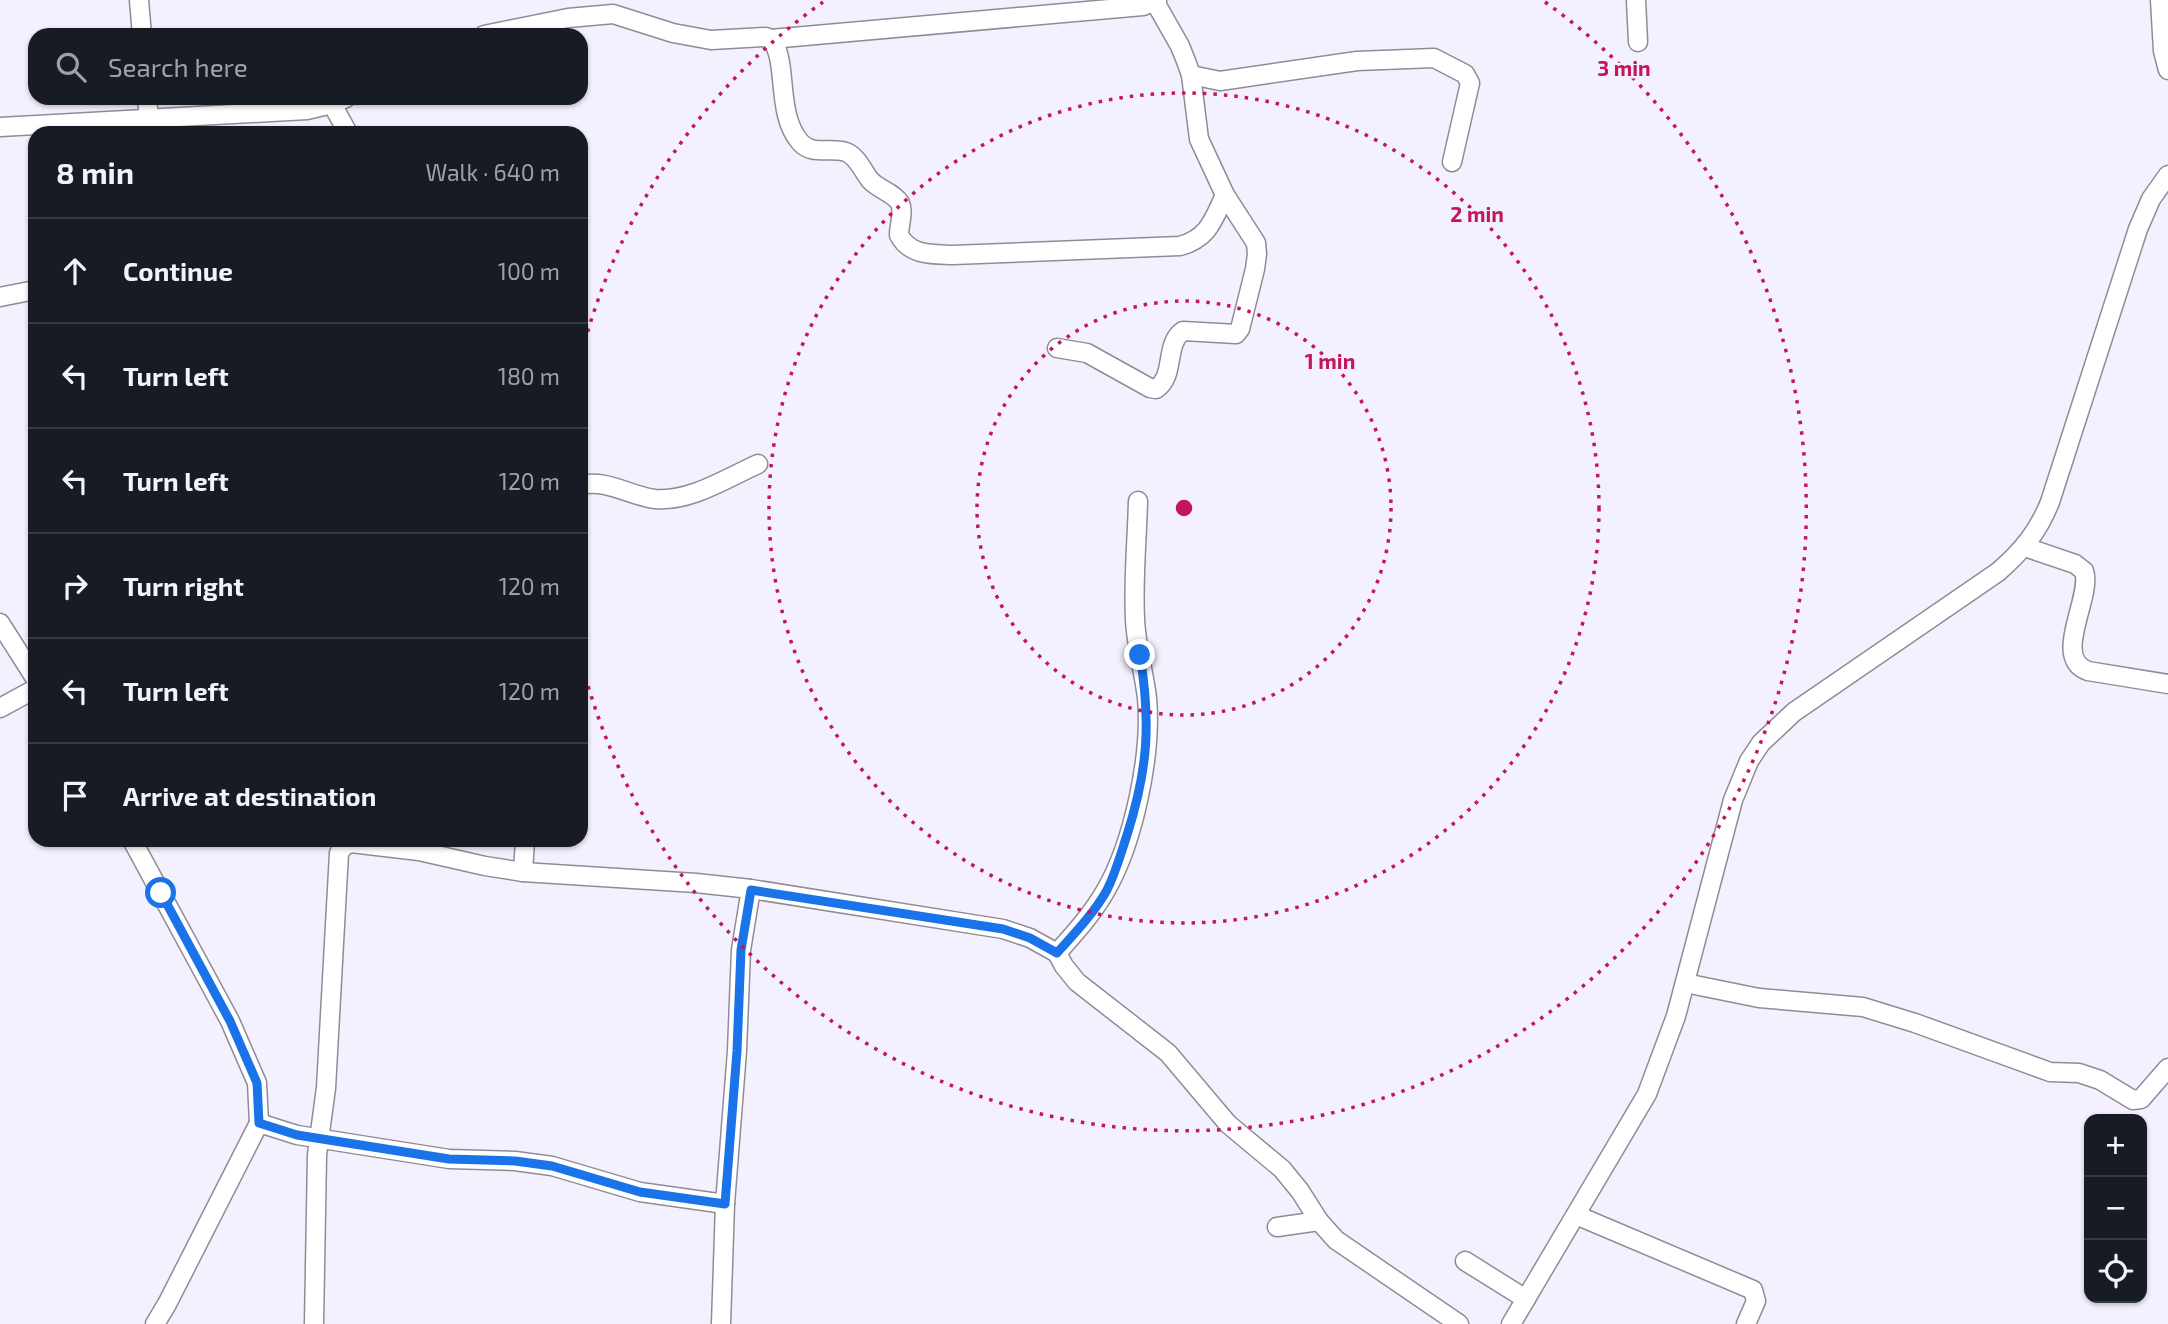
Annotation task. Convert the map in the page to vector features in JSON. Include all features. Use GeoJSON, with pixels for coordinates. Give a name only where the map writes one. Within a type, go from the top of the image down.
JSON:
{"type":"FeatureCollection","features":[{"type":"Feature","properties":{"kind":"street"},"geometry":{"type":"LineString","coordinates":[[139,0],[141,28]]}},
{"type":"Feature","properties":{"kind":"street"},"geometry":{"type":"LineString","coordinates":[[1636,0],[1638,42]]}},
{"type":"Feature","properties":{"kind":"street"},"geometry":{"type":"LineString","coordinates":[[2160,0],[2163,51],[2168,70]]}},
{"type":"Feature","properties":{"kind":"street"},"geometry":{"type":"LineString","coordinates":[[519,28],[568,18],[613,14],[710,40],[771,39],[1143,6],[1156,1],[1181,46],[1191,75],[1199,139],[1225,195],[1256,243],[1257,254],[1238,332],[1179,333],[1163,385],[1156,389],[1087,353],[1058,348]]}},
{"type":"Feature","properties":{"kind":"street"},"geometry":{"type":"LineString","coordinates":[[771,39],[777,51],[785,111],[794,135],[805,147],[852,155],[871,180],[899,203],[902,213],[899,235],[909,248],[919,252],[953,255],[1180,246],[1194,242],[1204,234],[1225,195]]}},
{"type":"Feature","properties":{"kind":"street"},"geometry":{"type":"LineString","coordinates":[[1191,75],[1220,81],[1357,61],[1434,58],[1465,74],[1470,83],[1452,162]]}},
{"type":"Feature","properties":{"kind":"street"},"geometry":{"type":"LineString","coordinates":[[148,105],[149,119]]}},
{"type":"Feature","properties":{"kind":"street"},"geometry":{"type":"LineString","coordinates":[[132,126],[149,119],[307,110],[325,105]]}},
{"type":"Feature","properties":{"kind":"street"},"geometry":{"type":"LineString","coordinates":[[340,105],[346,126]]}},
{"type":"Feature","properties":{"kind":"street"},"geometry":{"type":"LineString","coordinates":[[0,127],[28,127]]}},
{"type":"Feature","properties":{"kind":"street"},"geometry":{"type":"LineString","coordinates":[[1511,1324],[1647,1094],[1685,983],[1733,800],[1749,761],[1761,743],[1794,712],[1980,584],[2025,547],[2035,533],[2050,502],[2138,229],[2151,199],[2168,174]]}},
{"type":"Feature","properties":{"kind":"street"},"geometry":{"type":"LineString","coordinates":[[0,297],[28,291]]}},
{"type":"Feature","properties":{"kind":"street"},"geometry":{"type":"LineString","coordinates":[[588,484],[595,482],[651,499],[668,499],[690,494],[758,464]]}},
{"type":"Feature","properties":{"kind":"street"},"geometry":{"type":"LineString","coordinates":[[1057,953],[1088,918],[1107,889],[1120,857],[1143,777],[1148,721],[1135,619],[1138,501]]}},
{"type":"Feature","properties":{"kind":"street"},"geometry":{"type":"LineString","coordinates":[[2025,547],[2075,564],[2084,571],[2086,582],[2073,642],[2077,665],[2088,671],[2168,684]]}},
{"type":"Feature","properties":{"kind":"street"},"geometry":{"type":"LineString","coordinates":[[0,623],[28,667]]}},
{"type":"Feature","properties":{"kind":"street"},"geometry":{"type":"LineString","coordinates":[[0,708],[28,693]]}},
{"type":"Feature","properties":{"kind":"street"},"geometry":{"type":"LineString","coordinates":[[136,847],[230,1021],[257,1083],[259,1123],[155,1324]]}},
{"type":"Feature","properties":{"kind":"street"},"geometry":{"type":"LineString","coordinates":[[314,1324],[319,1138],[326,1088],[339,853],[343,847]]}},
{"type":"Feature","properties":{"kind":"street"},"geometry":{"type":"LineString","coordinates":[[385,847],[419,851],[523,872],[696,883],[751,890],[1003,929],[1030,938],[1057,953],[1077,982],[1168,1053],[1228,1124],[1282,1169],[1320,1221],[1345,1248],[1459,1324]]}},
{"type":"Feature","properties":{"kind":"street"},"geometry":{"type":"LineString","coordinates":[[523,872],[525,847]]}},
{"type":"Feature","properties":{"kind":"street"},"geometry":{"type":"LineString","coordinates":[[720,1324],[741,950],[751,890]]}},
{"type":"Feature","properties":{"kind":"street"},"geometry":{"type":"LineString","coordinates":[[1685,983],[1759,998],[1863,1007],[2050,1072],[2079,1073],[2100,1080],[2133,1100],[2141,1099],[2168,1068]]}},
{"type":"Feature","properties":{"kind":"street"},"geometry":{"type":"LineString","coordinates":[[259,1123],[297,1135],[449,1159],[515,1161],[552,1166],[640,1192],[725,1204]]}},
{"type":"Feature","properties":{"kind":"street"},"geometry":{"type":"LineString","coordinates":[[1576,1215],[1753,1290],[1756,1301],[1746,1324]]}},
{"type":"Feature","properties":{"kind":"street"},"geometry":{"type":"LineString","coordinates":[[1277,1227],[1320,1221]]}},
{"type":"Feature","properties":{"kind":"street"},"geometry":{"type":"LineString","coordinates":[[1465,1261],[1525,1299]]}},
{"type":"Feature","properties":{"kind":"route"},"geometry":{"type":"LineString","coordinates":[[161,893],[230,1021],[257,1083],[259,1123],[297,1135],[449,1159],[515,1161],[552,1166],[640,1192],[725,1204],[740,1010],[741,950],[751,890],[1003,929],[1030,938],[1057,953],[1088,918],[1107,889],[1135,813],[1146,757],[1148,721],[1140,655]]}}]}
